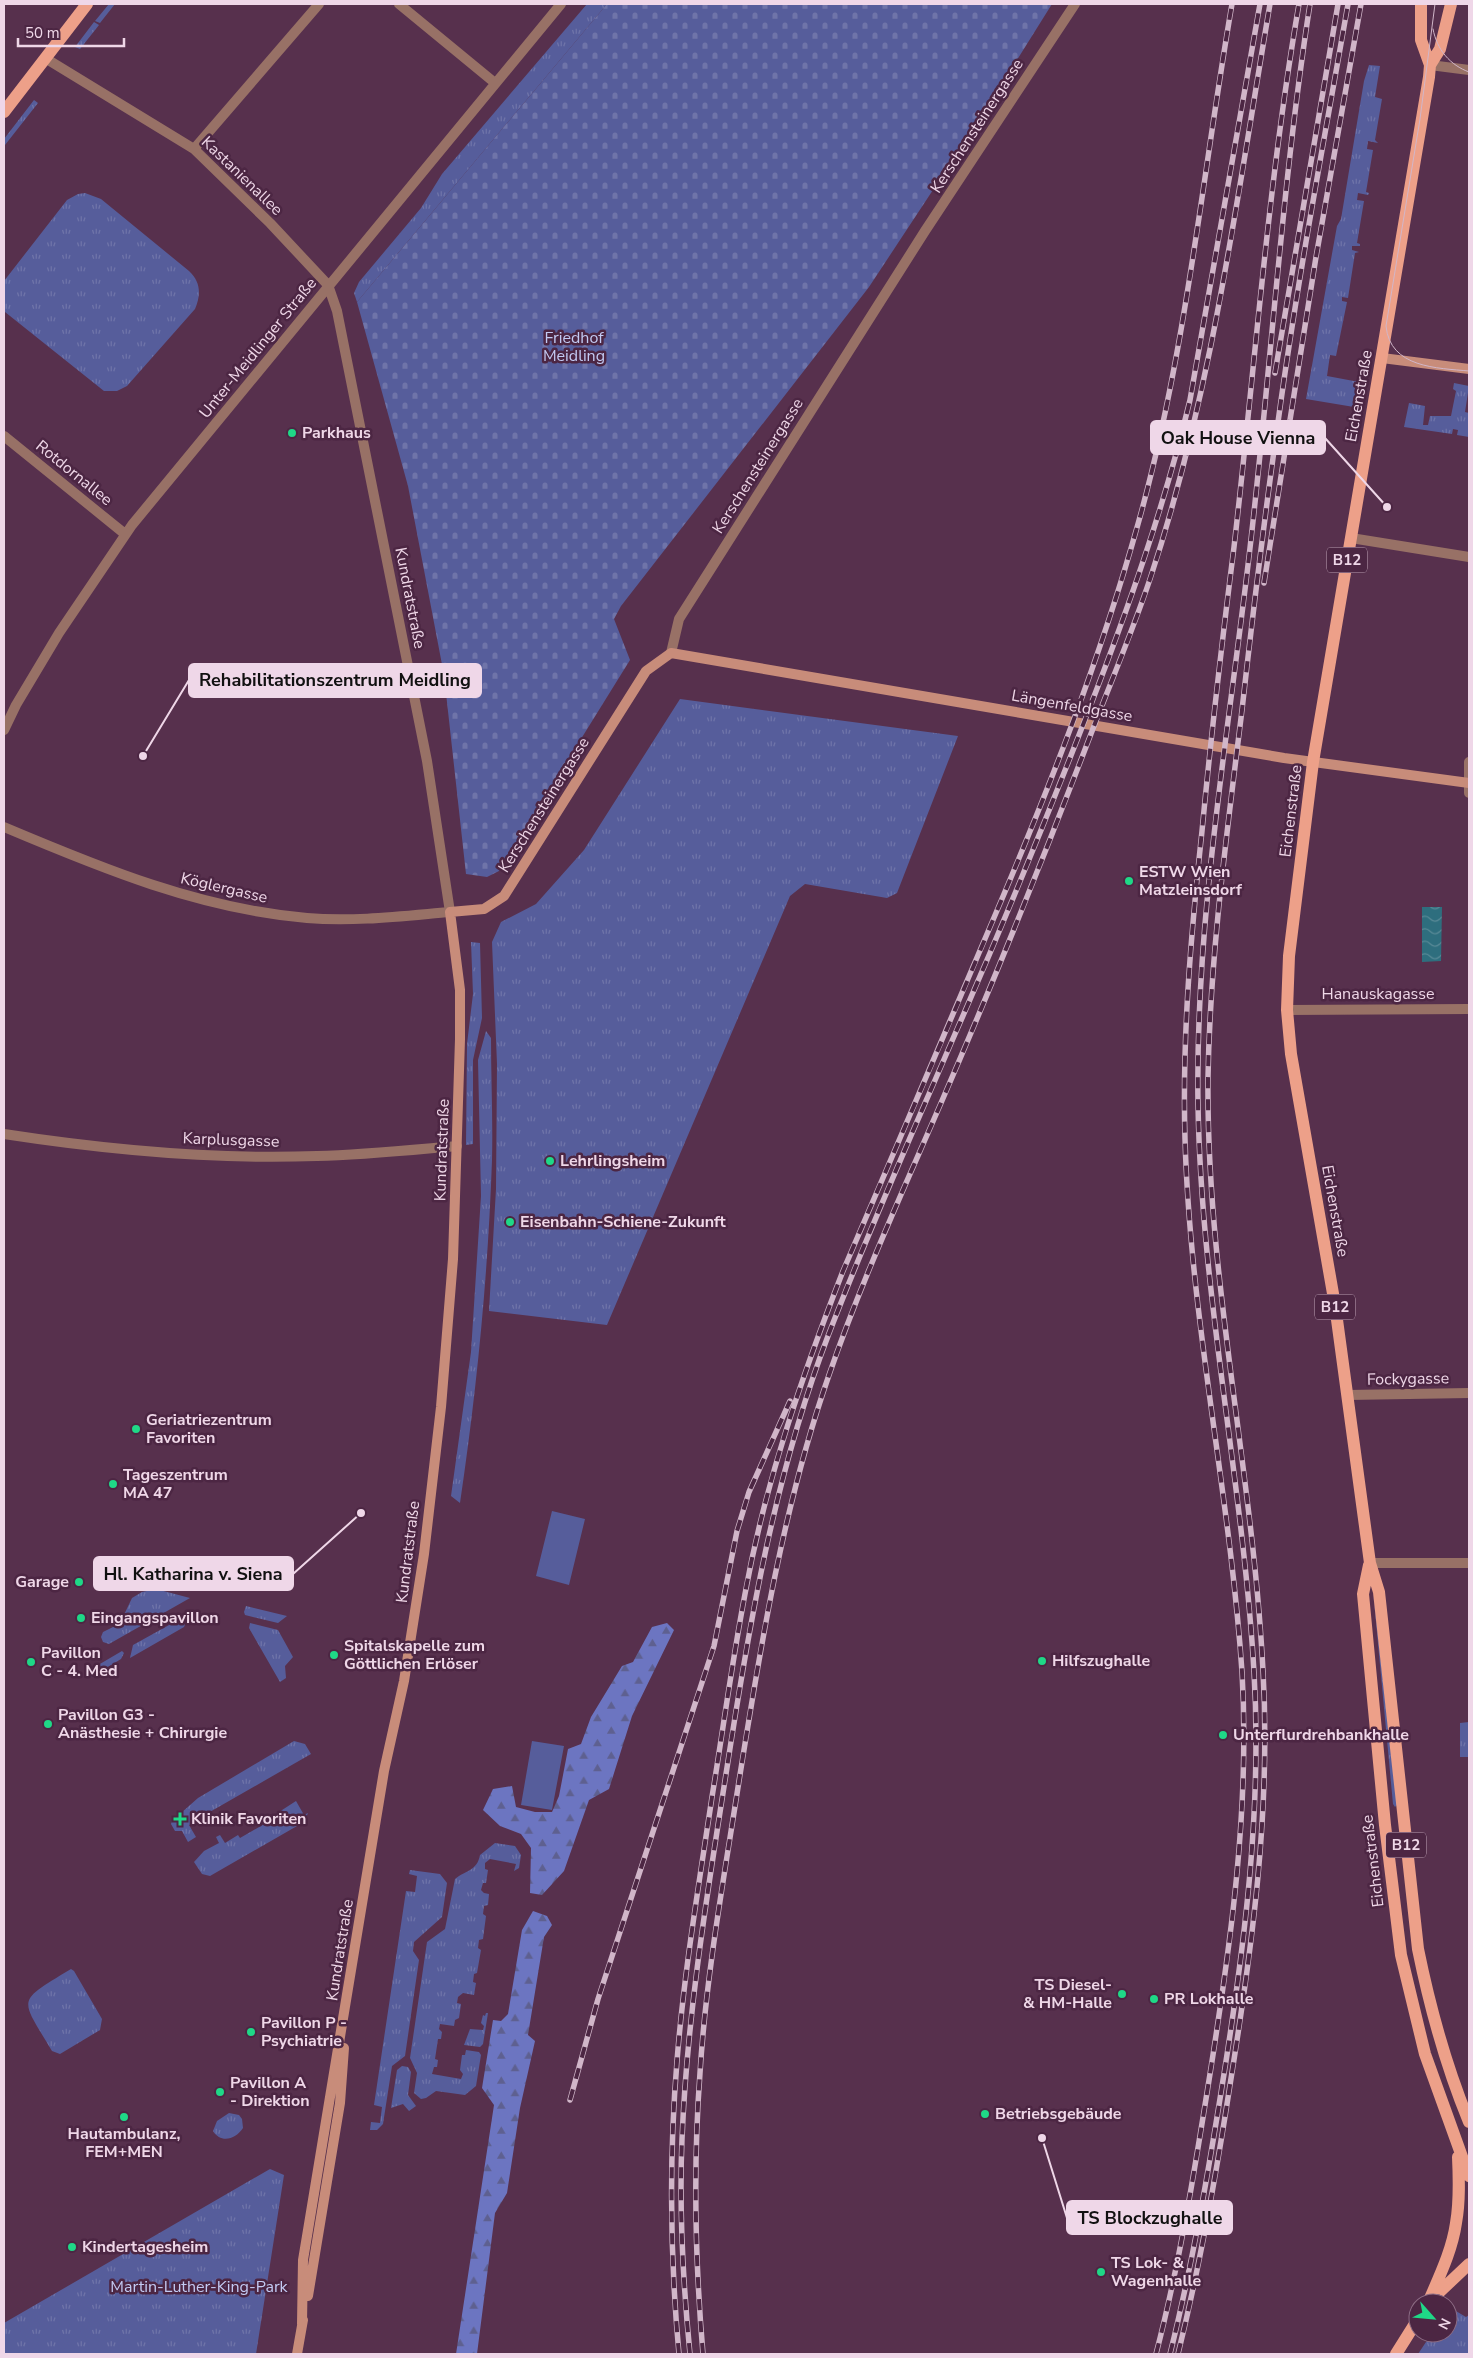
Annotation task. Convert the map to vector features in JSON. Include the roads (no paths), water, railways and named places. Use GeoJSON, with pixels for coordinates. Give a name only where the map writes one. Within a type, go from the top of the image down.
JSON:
{"type":"FeatureCollection","features":[{"type":"Feature","properties":{"kind":"main road"},"geometry":{"type":"LineString","coordinates":[[4,112],[87,4]]}},
{"type":"Feature","properties":{"kind":"main road","name":"Eichenstraße"},"geometry":{"type":"LineString","coordinates":[[1422,4],[1421,40],[1430,66]]}},
{"type":"Feature","properties":{"kind":"main road","name":"Eichenstraße"},"geometry":{"type":"LineString","coordinates":[[1451,4],[1440,49],[1430,66],[1313,762],[1289,956],[1286,1010],[1291,1054],[1335,1305],[1370,1563],[1379,1592],[1418,1949],[1433,2015],[1469,2122]]}},
{"type":"Feature","properties":{"kind":"main road","name":"Eichenstraße"},"geometry":{"type":"LineString","coordinates":[[1370,1563],[1363,1594],[1384,1825],[1401,1955],[1425,2054],[1469,2176]]}},
{"type":"Feature","properties":{"kind":"main road"},"geometry":{"type":"LineString","coordinates":[[1432,2293],[1446,2259],[1457,2222],[1459,2194],[1458,2147]]}},
{"type":"Feature","properties":{"kind":"main road"},"geometry":{"type":"LineString","coordinates":[[1439,2293],[1469,2264]]}},
{"type":"Feature","properties":{"kind":"main road"},"geometry":{"type":"LineString","coordinates":[[1396,2354],[1408,2335]]}},
{"type":"Feature","properties":{"kind":"street"},"geometry":{"type":"LineString","coordinates":[[194,149],[319,4]]}},
{"type":"Feature","properties":{"kind":"street"},"geometry":{"type":"LineString","coordinates":[[399,4],[495,84]]}},
{"type":"Feature","properties":{"kind":"street","name":"Unter-Meidlinger Straße"},"geometry":{"type":"LineString","coordinates":[[4,730],[59,633],[125,534],[561,4]]}},
{"type":"Feature","properties":{"kind":"street","name":"Kerschensteinergasse"},"geometry":{"type":"LineString","coordinates":[[450,912],[484,909],[504,896],[646,670],[671,653],[678,619],[920,240],[1075,4]]}},
{"type":"Feature","properties":{"kind":"street","name":"Kastanienallee"},"geometry":{"type":"LineString","coordinates":[[45,58],[194,149],[270,223],[328,285]]}},
{"type":"Feature","properties":{"kind":"street"},"geometry":{"type":"LineString","coordinates":[[1430,66],[1469,70]]}},
{"type":"Feature","properties":{"kind":"street","name":"Kundratstraße"},"geometry":{"type":"LineString","coordinates":[[297,2354],[340,2103],[344,2020],[384,1771],[404,1681],[424,1554],[450,1316],[457,1146],[460,990],[427,761],[337,311],[328,285]]}},
{"type":"Feature","properties":{"kind":"street"},"geometry":{"type":"LineString","coordinates":[[1382,358],[1469,369]]}},
{"type":"Feature","properties":{"kind":"street","name":"Rotdornallee"},"geometry":{"type":"LineString","coordinates":[[4,436],[125,534]]}},
{"type":"Feature","properties":{"kind":"street"},"geometry":{"type":"LineString","coordinates":[[1351,538],[1469,557]]}},
{"type":"Feature","properties":{"kind":"street","name":"Längenfeldgasse"},"geometry":{"type":"LineString","coordinates":[[671,653],[1313,762],[1469,783]]}},
{"type":"Feature","properties":{"kind":"street"},"geometry":{"type":"LineString","coordinates":[[1469,762],[1469,793]]}},
{"type":"Feature","properties":{"kind":"street","name":"Köglergasse"},"geometry":{"type":"LineString","coordinates":[[4,827],[97,867],[182,895],[255,912],[308,918],[349,918],[450,912]]}},
{"type":"Feature","properties":{"kind":"street","name":"Hanauskagasse"},"geometry":{"type":"LineString","coordinates":[[1286,1010],[1469,1009]]}},
{"type":"Feature","properties":{"kind":"street","name":"Karplusgasse"},"geometry":{"type":"LineString","coordinates":[[4,1134],[84,1146],[234,1156],[318,1156],[457,1146]]}},
{"type":"Feature","properties":{"kind":"street","name":"Fockygasse"},"geometry":{"type":"LineString","coordinates":[[1348,1395],[1469,1393]]}},
{"type":"Feature","properties":{"kind":"street"},"geometry":{"type":"LineString","coordinates":[[1370,1563],[1469,1562]]}},
{"type":"Feature","properties":{"kind":"water"},"geometry":{"type":"Polygon","coordinates":[[[1422,907],[1442,907],[1441,961],[1422,962],[1422,907]]]}},
{"type":"Feature","properties":{"kind":"tram line"},"geometry":{"type":"LineString","coordinates":[[1435,4],[1420,119],[1386,326],[1389,340],[1396,350],[1406,358],[1430,367],[1469,371]]}},
{"type":"Feature","properties":{"kind":"tram line"},"geometry":{"type":"LineString","coordinates":[[1433,29],[1438,44],[1445,56],[1469,72]]}},
{"type":"Feature","properties":{"kind":"railway"},"geometry":{"type":"LineString","coordinates":[[679,2354],[672,2244],[672,2171],[674,2097],[680,2028],[692,1928],[712,1797],[736,1645],[753,1553],[786,1430],[828,1310],[1034,823],[1090,675],[1123,575],[1155,460],[1169,395],[1192,265],[1232,4]]}},
{"type":"Feature","properties":{"kind":"railway"},"geometry":{"type":"LineString","coordinates":[[690,2354],[681,2220],[682,2139],[688,2047],[705,1910],[735,1718],[754,1607],[778,1497],[809,1389],[828,1336],[874,1222],[990,954],[1056,793],[1117,635],[1157,519],[1190,400],[1260,4]]}},
{"type":"Feature","properties":{"kind":"railway"},"geometry":{"type":"LineString","coordinates":[[703,2354],[698,2284],[696,2178],[696,2143],[703,2036],[716,1927],[747,1729],[786,1525],[813,1425],[841,1340],[882,1238],[1017,922],[1150,579],[1172,509],[1207,366],[1234,222],[1270,4]]}},
{"type":"Feature","properties":{"kind":"railway"},"geometry":{"type":"LineString","coordinates":[[1156,2354],[1180,2250],[1210,2074],[1225,1974],[1241,1823],[1244,1723],[1242,1672],[1229,1539],[1202,1339],[1188,1206],[1184,1100],[1186,1023],[1191,947],[1213,724],[1242,479],[1270,207],[1299,4]]}},
{"type":"Feature","properties":{"kind":"railway"},"geometry":{"type":"LineString","coordinates":[[1170,2354],[1200,2215],[1224,2074],[1245,1924],[1254,1823],[1256,1773],[1254,1672],[1241,1530],[1206,1247],[1198,1104],[1199,1035],[1202,965],[1215,825],[1250,548],[1284,208],[1310,4]]}},
{"type":"Feature","properties":{"kind":"railway"},"geometry":{"type":"LineString","coordinates":[[1275,373],[1338,4]]}},
{"type":"Feature","properties":{"kind":"railway"},"geometry":{"type":"LineString","coordinates":[[1178,2354],[1207,2220],[1246,1982],[1258,1879],[1264,1775],[1265,1723],[1258,1597],[1222,1301],[1214,1227],[1209,1152],[1208,1078],[1212,986],[1225,848],[1259,562],[1286,363],[1348,4]]}},
{"type":"Feature","properties":{"kind":"railway"},"geometry":{"type":"LineString","coordinates":[[1264,583],[1316,257],[1361,4]]}},
{"type":"Feature","properties":{"kind":"railway"},"geometry":{"type":"LineString","coordinates":[[570,2100],[598,1999],[714,1646],[737,1531],[749,1492],[790,1401]]}},
{"type":"Feature","properties":{"kind":"place","name":"Parkhaus"},"geometry":{"type":"Point","coordinates":[292,433]}},
{"type":"Feature","properties":{"kind":"place","name":"Oak House Vienna"},"geometry":{"type":"Point","coordinates":[1387,507]}},
{"type":"Feature","properties":{"kind":"place","name":"Rehabilitationszentrum Meidling"},"geometry":{"type":"Point","coordinates":[143,756]}},
{"type":"Feature","properties":{"kind":"place","name":"ESTW Wien Matzleinsdorf"},"geometry":{"type":"Point","coordinates":[1129,881]}},
{"type":"Feature","properties":{"kind":"place","name":"Lehrlingsheim"},"geometry":{"type":"Point","coordinates":[550,1161]}},
{"type":"Feature","properties":{"kind":"place","name":"Eisenbahn-Schiene-Zukunft"},"geometry":{"type":"Point","coordinates":[510,1222]}},
{"type":"Feature","properties":{"kind":"place","name":"Geriatriezentrum Favoriten"},"geometry":{"type":"Point","coordinates":[136,1429]}},
{"type":"Feature","properties":{"kind":"place","name":"Tageszentrum MA 47"},"geometry":{"type":"Point","coordinates":[113,1484]}},
{"type":"Feature","properties":{"kind":"place","name":"Hl. Katharina v. Siena"},"geometry":{"type":"Point","coordinates":[361,1513]}},
{"type":"Feature","properties":{"kind":"place","name":"Garage"},"geometry":{"type":"Point","coordinates":[79,1582]}},
{"type":"Feature","properties":{"kind":"place","name":"Eingangspavillon"},"geometry":{"type":"Point","coordinates":[81,1618]}},
{"type":"Feature","properties":{"kind":"place","name":"Spitalskapelle zum Göttlichen Erlöser"},"geometry":{"type":"Point","coordinates":[334,1655]}},
{"type":"Feature","properties":{"kind":"place","name":"Hilfszughalle"},"geometry":{"type":"Point","coordinates":[1042,1661]}},
{"type":"Feature","properties":{"kind":"place","name":"Pavillon C - 4. Med"},"geometry":{"type":"Point","coordinates":[31,1662]}},
{"type":"Feature","properties":{"kind":"place","name":"Pavillon G3 - Anästhesie + Chirurgie"},"geometry":{"type":"Point","coordinates":[48,1724]}},
{"type":"Feature","properties":{"kind":"place","name":"Unterflurdrehbankhalle"},"geometry":{"type":"Point","coordinates":[1223,1735]}},
{"type":"Feature","properties":{"kind":"place","name":"Klinik Favoriten"},"geometry":{"type":"Point","coordinates":[180,1819]}},
{"type":"Feature","properties":{"kind":"place","name":"TS Diesel- & HM-Halle"},"geometry":{"type":"Point","coordinates":[1122,1994]}},
{"type":"Feature","properties":{"kind":"place","name":"PR Lokhalle"},"geometry":{"type":"Point","coordinates":[1154,1999]}},
{"type":"Feature","properties":{"kind":"place","name":"Pavillon P - Psychiatrie"},"geometry":{"type":"Point","coordinates":[251,2032]}},
{"type":"Feature","properties":{"kind":"place","name":"Pavillon A - Direktion"},"geometry":{"type":"Point","coordinates":[220,2092]}},
{"type":"Feature","properties":{"kind":"place","name":"Betriebsgebäude"},"geometry":{"type":"Point","coordinates":[985,2114]}},
{"type":"Feature","properties":{"kind":"place","name":"Hautambulanz, FEM+MEN"},"geometry":{"type":"Point","coordinates":[124,2117]}},
{"type":"Feature","properties":{"kind":"place","name":"TS Blockzughalle"},"geometry":{"type":"Point","coordinates":[1042,2138]}},
{"type":"Feature","properties":{"kind":"place","name":"Kindertagesheim"},"geometry":{"type":"Point","coordinates":[72,2247]}},
{"type":"Feature","properties":{"kind":"place","name":"TS Lok- & Wagenhalle"},"geometry":{"type":"Point","coordinates":[1101,2272]}},
{"type":"Feature","properties":{"kind":"park label","name":"Friedhof Meidling"},"geometry":{"type":"Point","coordinates":[574,347]}},
{"type":"Feature","properties":{"kind":"park label","name":"Martin-Luther-King-Park"},"geometry":{"type":"Point","coordinates":[199,2287]}}]}
